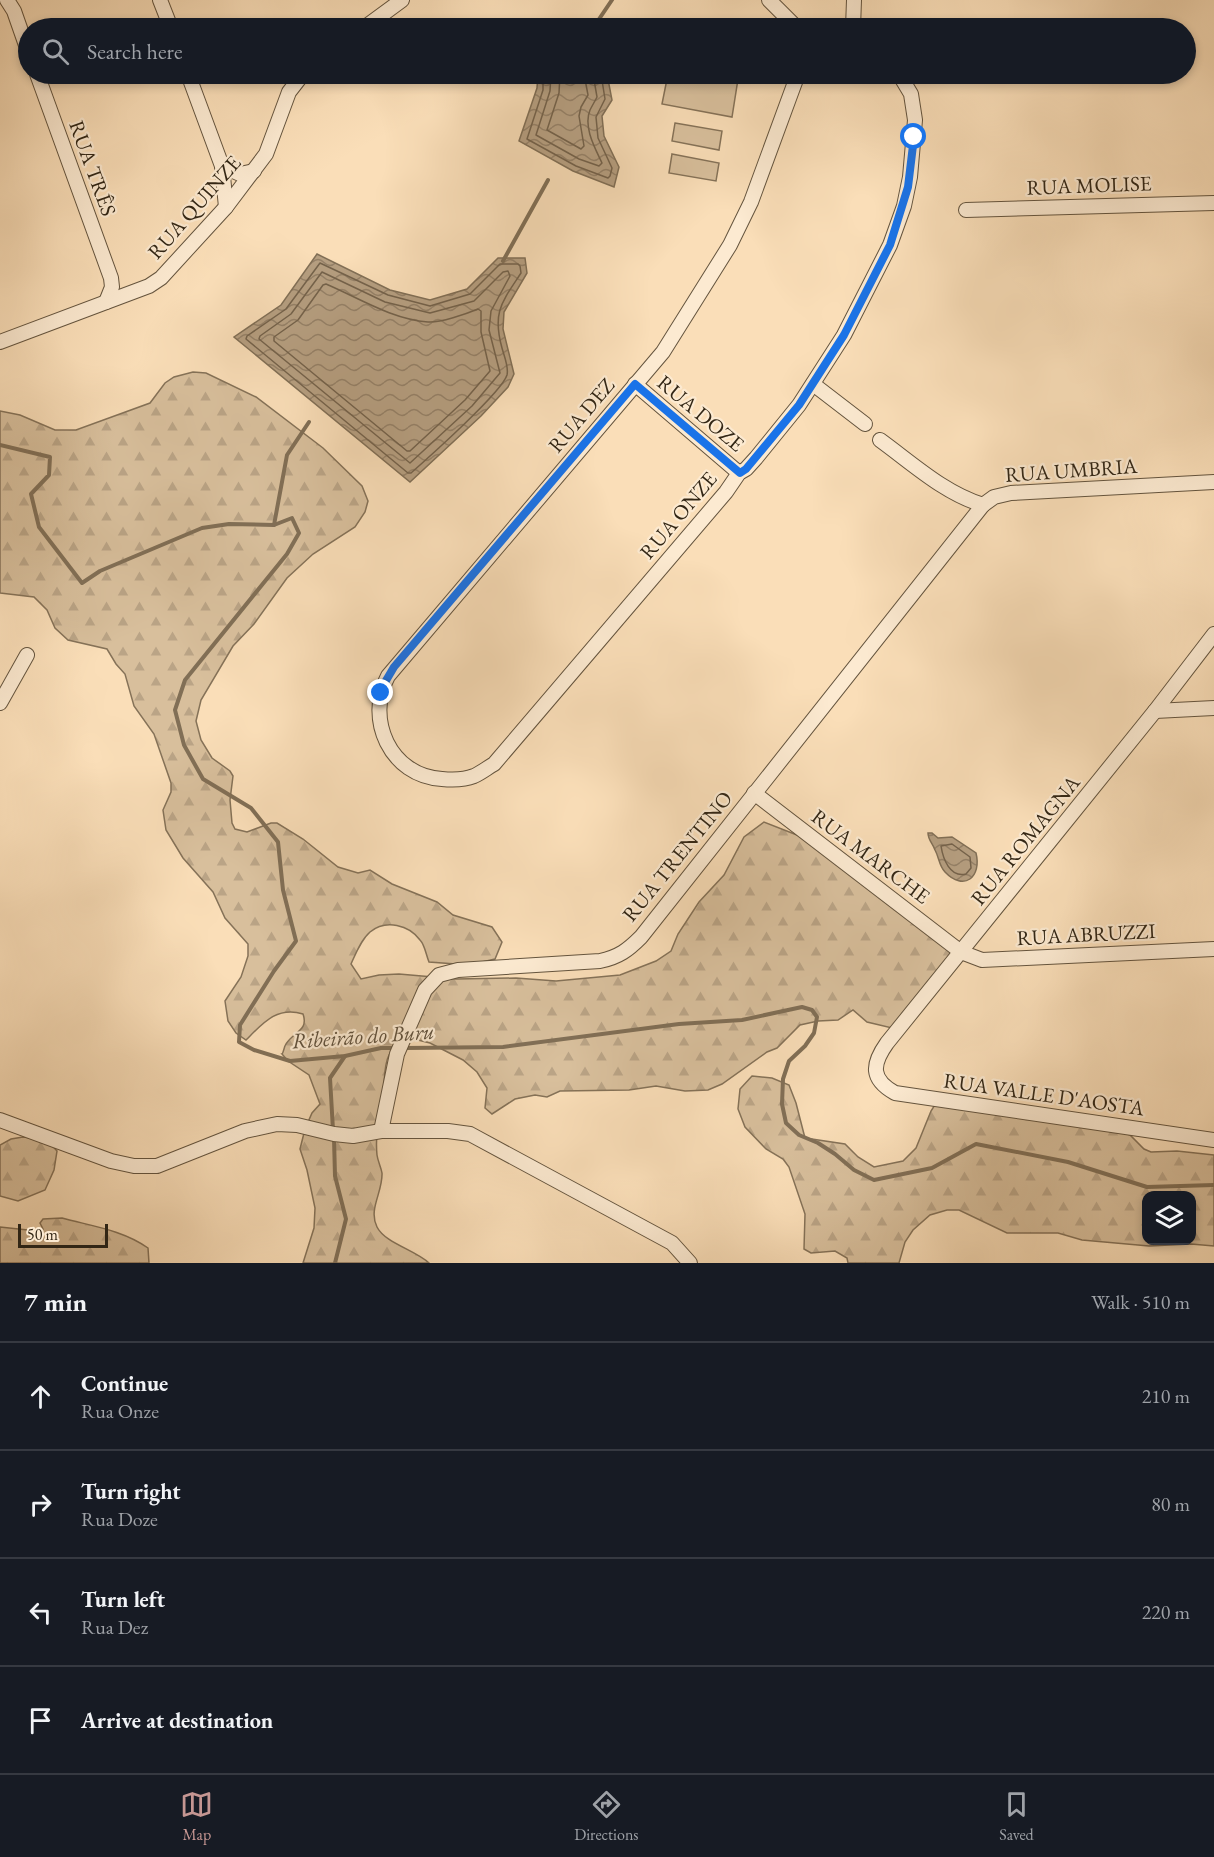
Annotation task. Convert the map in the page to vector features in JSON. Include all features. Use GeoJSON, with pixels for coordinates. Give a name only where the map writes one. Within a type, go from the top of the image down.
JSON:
{"type":"FeatureCollection","features":[{"type":"Feature","properties":{"kind":"street"},"geometry":{"type":"LineString","coordinates":[[160,0],[167,18]]}},
{"type":"Feature","properties":{"kind":"street"},"geometry":{"type":"LineString","coordinates":[[378,18],[402,0]]}},
{"type":"Feature","properties":{"kind":"street"},"geometry":{"type":"LineString","coordinates":[[769,0],[786,18]]}},
{"type":"Feature","properties":{"kind":"street"},"geometry":{"type":"LineString","coordinates":[[853,18],[854,0]]}},
{"type":"Feature","properties":{"kind":"street"},"geometry":{"type":"LineString","coordinates":[[12,4],[18,22]]}},
{"type":"Feature","properties":{"kind":"street","name":"RUA TRÊS"},"geometry":{"type":"LineString","coordinates":[[41,84],[111,278]]}},
{"type":"Feature","properties":{"kind":"street"},"geometry":{"type":"LineString","coordinates":[[192,84],[222,166],[226,207]]}},
{"type":"Feature","properties":{"kind":"street","name":"RUA QUINZE"},"geometry":{"type":"LineString","coordinates":[[1,341],[134,291],[161,278],[226,207],[254,171],[266,153],[289,92],[295,84]]}},
{"type":"Feature","properties":{"kind":"street","name":"RUA DEZ"},"geometry":{"type":"LineString","coordinates":[[396,757],[382,733],[378,712],[381,693],[388,676],[663,352],[730,245],[751,202],[794,84]]}},
{"type":"Feature","properties":{"kind":"street","name":"RUA ONZE"},"geometry":{"type":"LineString","coordinates":[[396,757],[425,777],[451,780],[473,777],[494,764],[799,405],[844,335],[890,245],[903,206],[910,177],[915,120],[911,94],[905,84]]}},
{"type":"Feature","properties":{"kind":"street"},"geometry":{"type":"LineString","coordinates":[[222,166],[240,174],[254,171]]}},
{"type":"Feature","properties":{"kind":"street","name":"RUA MOLISE"},"geometry":{"type":"LineString","coordinates":[[966,210],[1214,203]]}},
{"type":"Feature","properties":{"kind":"street"},"geometry":{"type":"LineString","coordinates":[[111,278],[117,284],[134,291]]}},
{"type":"Feature","properties":{"kind":"street"},"geometry":{"type":"LineString","coordinates":[[106,302],[112,287],[111,278]]}},
{"type":"Feature","properties":{"kind":"street","name":"RUA DOZE"},"geometry":{"type":"LineString","coordinates":[[635,384],[740,473]]}},
{"type":"Feature","properties":{"kind":"street"},"geometry":{"type":"LineString","coordinates":[[813,384],[865,424]]}},
{"type":"Feature","properties":{"kind":"street","name":"RUA UMBRIA"},"geometry":{"type":"LineString","coordinates":[[880,440],[949,490],[966,499],[983,504],[994,497],[1011,493],[1214,482]]}},
{"type":"Feature","properties":{"kind":"street","name":"RUA TRENTINO"},"geometry":{"type":"LineString","coordinates":[[381,1131],[402,1040],[425,990],[439,975],[458,970],[600,961],[614,958],[627,951],[641,937],[983,504]]}},
{"type":"Feature","properties":{"kind":"street","name":"RUA ROMAGNA"},"geometry":{"type":"LineString","coordinates":[[876,1075],[877,1057],[1155,711],[1214,634]]}},
{"type":"Feature","properties":{"kind":"street"},"geometry":{"type":"LineString","coordinates":[[0,703],[27,655]]}},
{"type":"Feature","properties":{"kind":"street"},"geometry":{"type":"LineString","coordinates":[[1155,711],[1214,708]]}},
{"type":"Feature","properties":{"kind":"street","name":"RUA MARCHE"},"geometry":{"type":"LineString","coordinates":[[754,793],[961,952]]}},
{"type":"Feature","properties":{"kind":"street","name":"RUA ABRUZZI"},"geometry":{"type":"LineString","coordinates":[[961,952],[982,960],[1214,949]]}},
{"type":"Feature","properties":{"kind":"street","name":"RUA VALLE D'AOSTA"},"geometry":{"type":"LineString","coordinates":[[876,1075],[882,1086],[895,1093],[1214,1140]]}},
{"type":"Feature","properties":{"kind":"street"},"geometry":{"type":"LineString","coordinates":[[0,1120],[111,1161],[134,1167],[157,1166],[245,1131],[277,1124],[297,1125],[333,1134],[354,1136],[381,1131],[448,1131],[470,1134],[672,1243],[690,1263]]}},
{"type":"Feature","properties":{"kind":"green space"},"geometry":{"type":"Polygon","coordinates":[[[666,84],[737,84],[732,117],[662,104],[666,84]]]}},
{"type":"Feature","properties":{"kind":"green space"},"geometry":{"type":"Polygon","coordinates":[[[675,123],[722,131],[719,150],[672,141],[675,123]]]}},
{"type":"Feature","properties":{"kind":"green space"},"geometry":{"type":"Polygon","coordinates":[[[672,154],[719,163],[716,181],[669,173],[672,154]]]}},
{"type":"Feature","properties":{"kind":"green space"},"geometry":{"type":"Polygon","coordinates":[[[193,372],[206,373],[256,397],[323,448],[362,486],[368,501],[365,512],[355,527],[313,554],[287,578],[254,624],[233,646],[201,700],[196,721],[201,740],[212,758],[230,771],[233,776],[230,800],[232,823],[235,829],[247,832],[277,823],[303,839],[338,867],[358,873],[370,870],[392,884],[437,902],[453,915],[492,927],[502,942],[495,959],[469,965],[429,962],[423,945],[410,931],[397,925],[383,926],[367,935],[351,964],[361,979],[399,974],[456,979],[516,978],[556,981],[620,975],[656,961],[671,951],[678,934],[699,902],[724,875],[744,837],[764,822],[802,837],[955,949],[932,994],[915,998],[892,1028],[867,1022],[853,1010],[838,1020],[800,1025],[777,1048],[767,1052],[722,1084],[708,1090],[685,1091],[656,1086],[629,1090],[560,1091],[547,1097],[535,1095],[515,1099],[492,1114],[485,1108],[487,1088],[477,1072],[463,1060],[430,1043],[410,1038],[391,1052],[386,1064],[377,1140],[377,1155],[382,1180],[374,1214],[381,1233],[429,1263],[303,1263],[314,1228],[315,1208],[300,1149],[312,1113],[320,1104],[309,1075],[288,1061],[282,1054],[289,1040],[302,1028],[303,1014],[286,1012],[278,1014],[265,1022],[246,1040],[236,1033],[228,1021],[225,1001],[241,977],[248,956],[248,944],[225,918],[213,892],[183,858],[166,830],[163,810],[171,792],[171,783],[154,734],[134,706],[125,674],[107,649],[68,640],[55,628],[47,610],[34,597],[0,593],[0,411],[20,415],[55,430],[76,430],[150,403],[165,383],[174,377],[193,372]]]}},
{"type":"Feature","properties":{"kind":"green space"},"geometry":{"type":"Polygon","coordinates":[[[752,1076],[772,1078],[789,1085],[805,1138],[845,1144],[858,1157],[874,1167],[903,1161],[916,1148],[931,1111],[941,1095],[1112,1128],[1130,1135],[1144,1149],[1151,1152],[1177,1151],[1214,1155],[1214,1246],[1196,1244],[1196,1191],[1142,1191],[1142,1245],[1170,1245],[1149,1246],[1082,1240],[1058,1233],[1007,1233],[959,1210],[947,1210],[930,1215],[913,1230],[905,1242],[899,1263],[848,1263],[847,1258],[835,1251],[811,1253],[804,1249],[805,1214],[789,1167],[783,1159],[766,1149],[745,1127],[738,1109],[740,1089],[752,1076]]]}},
{"type":"Feature","properties":{"kind":"green space"},"geometry":{"type":"Polygon","coordinates":[[[23,1137],[47,1140],[57,1151],[54,1170],[45,1190],[18,1201],[0,1196],[0,1145],[11,1139],[23,1137]]]}},
{"type":"Feature","properties":{"kind":"green space"},"geometry":{"type":"Polygon","coordinates":[[[62,1218],[106,1229],[138,1242],[148,1248],[149,1263],[0,1263],[0,1227],[37,1231],[43,1229],[40,1223],[43,1219],[62,1218]]]}},
{"type":"Feature","properties":{"kind":"water"},"geometry":{"type":"Polygon","coordinates":[[[537,84],[609,84],[612,100],[602,116],[604,136],[619,167],[614,187],[573,171],[519,141],[537,84]]]}},
{"type":"Feature","properties":{"kind":"water"},"geometry":{"type":"Polygon","coordinates":[[[317,254],[390,290],[430,300],[467,289],[498,258],[525,258],[527,273],[504,312],[503,329],[514,374],[508,387],[481,416],[410,482],[234,337],[281,305],[317,254]]]}},
{"type":"Feature","properties":{"kind":"water"},"geometry":{"type":"Polygon","coordinates":[[[928,833],[938,838],[952,837],[976,853],[976,869],[970,879],[959,881],[943,870],[928,833]]]}},
{"type":"Feature","properties":{"kind":"waterway"},"geometry":{"type":"LineString","coordinates":[[600,18],[612,0]]}},
{"type":"Feature","properties":{"kind":"waterway"},"geometry":{"type":"LineString","coordinates":[[503,261],[548,180]]}},
{"type":"Feature","properties":{"kind":"waterway"},"geometry":{"type":"LineString","coordinates":[[274,525],[287,455],[309,422]]}},
{"type":"Feature","properties":{"kind":"waterway","name":"Ribeirão do Buru"},"geometry":{"type":"LineString","coordinates":[[0,445],[50,457],[49,475],[31,494],[39,527],[82,583],[100,571],[202,528],[229,524],[274,525],[292,518],[299,533],[287,554],[185,680],[175,710],[184,745],[203,779],[251,808],[278,842],[283,890],[296,941],[240,1025],[239,1042],[254,1050],[290,1061],[345,1056],[381,1048],[397,1048]]}},
{"type":"Feature","properties":{"kind":"waterway","name":"Ribeirão do Buru"},"geometry":{"type":"LineString","coordinates":[[405,1048],[503,1047],[679,1024],[742,1020],[802,1007],[812,1010],[817,1017],[814,1033],[805,1046],[789,1061],[783,1079],[782,1104],[786,1123],[799,1135],[818,1143],[854,1170],[874,1180],[932,1168],[976,1144],[1068,1162],[1147,1187],[1214,1185]]}},
{"type":"Feature","properties":{"kind":"waterway"},"geometry":{"type":"LineString","coordinates":[[333,1130],[330,1078],[345,1056]]}},
{"type":"Feature","properties":{"kind":"waterway"},"geometry":{"type":"LineString","coordinates":[[334,1138],[335,1176],[346,1219],[335,1263]]}},
{"type":"Feature","properties":{"kind":"route"},"geometry":{"type":"LineString","coordinates":[[381,693],[394,667],[635,384],[740,473],[746,469],[799,405],[844,335],[890,245],[908,187],[914,137]]}}]}
